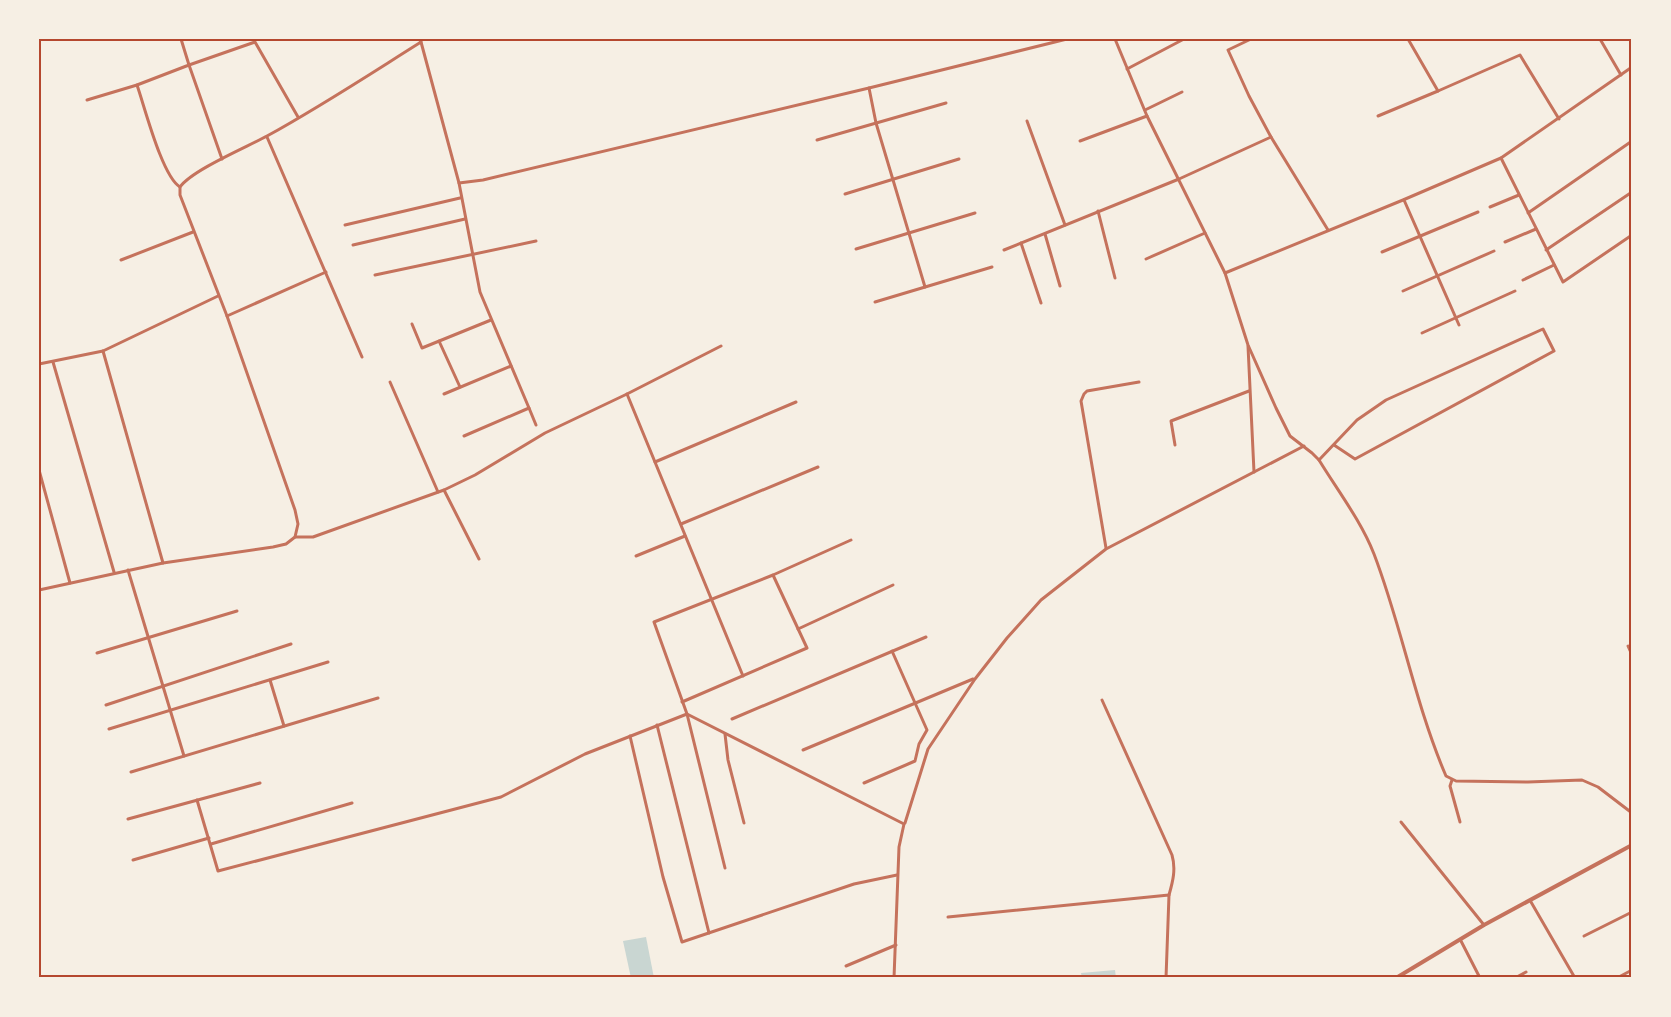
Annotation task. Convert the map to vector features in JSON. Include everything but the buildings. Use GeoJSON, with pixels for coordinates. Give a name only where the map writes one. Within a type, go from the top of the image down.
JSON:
{"type":"FeatureCollection","features":[{"type":"Feature","properties":{"kind":"street"},"geometry":{"type":"LineString","coordinates":[[181,39],[222,159]]}},
{"type":"Feature","properties":{"kind":"street"},"geometry":{"type":"LineString","coordinates":[[459,183],[483,180],[1067,39]]}},
{"type":"Feature","properties":{"kind":"street"},"geometry":{"type":"LineString","coordinates":[[1115,39],[1144,110],[1225,273],[1248,345],[1290,436],[1319,460],[1362,529],[1374,553],[1446,776],[1452,780],[1528,782],[1582,780],[1598,787],[1632,813]]}},
{"type":"Feature","properties":{"kind":"street"},"geometry":{"type":"LineString","coordinates":[[1127,69],[1184,39]]}},
{"type":"Feature","properties":{"kind":"street"},"geometry":{"type":"LineString","coordinates":[[1251,39],[1228,50],[1271,137],[1328,230]]}},
{"type":"Feature","properties":{"kind":"street"},"geometry":{"type":"LineString","coordinates":[[1408,39],[1438,91]]}},
{"type":"Feature","properties":{"kind":"street"},"geometry":{"type":"LineString","coordinates":[[1600,39],[1621,75]]}},
{"type":"Feature","properties":{"kind":"street"},"geometry":{"type":"LineString","coordinates":[[87,100],[137,85],[254,41],[299,117]]}},
{"type":"Feature","properties":{"kind":"street"},"geometry":{"type":"LineString","coordinates":[[296,537],[298,524],[296,510],[227,316],[180,195],[180,187],[187,180],[222,159],[267,137],[420,41],[459,183],[480,292],[536,425]]}},
{"type":"Feature","properties":{"kind":"street"},"geometry":{"type":"LineString","coordinates":[[1378,116],[1520,55],[1559,119]]}},
{"type":"Feature","properties":{"kind":"street"},"geometry":{"type":"LineString","coordinates":[[1225,273],[1501,158],[1632,67]]}},
{"type":"Feature","properties":{"kind":"street"},"geometry":{"type":"LineString","coordinates":[[137,85],[164,164],[173,183],[180,187]]}},
{"type":"Feature","properties":{"kind":"street"},"geometry":{"type":"LineString","coordinates":[[869,88],[876,123],[925,287]]}},
{"type":"Feature","properties":{"kind":"street"},"geometry":{"type":"LineString","coordinates":[[1144,110],[1182,92]]}},
{"type":"Feature","properties":{"kind":"street"},"geometry":{"type":"LineString","coordinates":[[818,140],[946,103]]}},
{"type":"Feature","properties":{"kind":"street"},"geometry":{"type":"LineString","coordinates":[[1080,141],[1148,116]]}},
{"type":"Feature","properties":{"kind":"street"},"geometry":{"type":"LineString","coordinates":[[1026,121],[1065,225]]}},
{"type":"Feature","properties":{"kind":"street"},"geometry":{"type":"LineString","coordinates":[[267,137],[362,357]]}},
{"type":"Feature","properties":{"kind":"street"},"geometry":{"type":"LineString","coordinates":[[1004,250],[1179,179],[1271,137]]}},
{"type":"Feature","properties":{"kind":"street"},"geometry":{"type":"LineString","coordinates":[[1528,213],[1632,141]]}},
{"type":"Feature","properties":{"kind":"street"},"geometry":{"type":"LineString","coordinates":[[1501,158],[1563,282],[1632,235]]}},
{"type":"Feature","properties":{"kind":"street"},"geometry":{"type":"LineString","coordinates":[[845,194],[959,159]]}},
{"type":"Feature","properties":{"kind":"street"},"geometry":{"type":"LineString","coordinates":[[1546,250],[1632,192]]}},
{"type":"Feature","properties":{"kind":"street"},"geometry":{"type":"LineString","coordinates":[[1490,207],[1519,195]]}},
{"type":"Feature","properties":{"kind":"street"},"geometry":{"type":"LineString","coordinates":[[345,225],[461,198]]}},
{"type":"Feature","properties":{"kind":"street"},"geometry":{"type":"LineString","coordinates":[[1403,200],[1459,325]]}},
{"type":"Feature","properties":{"kind":"street"},"geometry":{"type":"LineString","coordinates":[[1098,211],[1115,278]]}},
{"type":"Feature","properties":{"kind":"street"},"geometry":{"type":"LineString","coordinates":[[1382,252],[1478,212]]}},
{"type":"Feature","properties":{"kind":"street"},"geometry":{"type":"LineString","coordinates":[[856,249],[975,213]]}},
{"type":"Feature","properties":{"kind":"street"},"geometry":{"type":"LineString","coordinates":[[353,245],[465,219]]}},
{"type":"Feature","properties":{"kind":"street"},"geometry":{"type":"LineString","coordinates":[[1505,242],[1536,229]]}},
{"type":"Feature","properties":{"kind":"street"},"geometry":{"type":"LineString","coordinates":[[121,260],[193,231]]}},
{"type":"Feature","properties":{"kind":"street"},"geometry":{"type":"LineString","coordinates":[[1146,259],[1206,233]]}},
{"type":"Feature","properties":{"kind":"street"},"geometry":{"type":"LineString","coordinates":[[1044,234],[1060,286]]}},
{"type":"Feature","properties":{"kind":"street"},"geometry":{"type":"LineString","coordinates":[[375,275],[537,241]]}},
{"type":"Feature","properties":{"kind":"street"},"geometry":{"type":"LineString","coordinates":[[1021,243],[1041,303]]}},
{"type":"Feature","properties":{"kind":"street"},"geometry":{"type":"LineString","coordinates":[[1403,291],[1494,251]]}},
{"type":"Feature","properties":{"kind":"street"},"geometry":{"type":"LineString","coordinates":[[1523,280],[1554,265]]}},
{"type":"Feature","properties":{"kind":"street"},"geometry":{"type":"LineString","coordinates":[[875,302],[992,267]]}},
{"type":"Feature","properties":{"kind":"street"},"geometry":{"type":"LineString","coordinates":[[227,316],[326,272]]}},
{"type":"Feature","properties":{"kind":"street"},"geometry":{"type":"LineString","coordinates":[[1422,333],[1515,291]]}},
{"type":"Feature","properties":{"kind":"street"},"geometry":{"type":"LineString","coordinates":[[39,364],[103,351],[218,296]]}},
{"type":"Feature","properties":{"kind":"street"},"geometry":{"type":"LineString","coordinates":[[412,324],[422,348],[491,320]]}},
{"type":"Feature","properties":{"kind":"street"},"geometry":{"type":"LineString","coordinates":[[1319,460],[1357,420],[1386,400],[1543,329],[1554,351],[1355,459],[1334,445]]}},
{"type":"Feature","properties":{"kind":"street"},"geometry":{"type":"LineString","coordinates":[[439,341],[460,387]]}},
{"type":"Feature","properties":{"kind":"street"},"geometry":{"type":"LineString","coordinates":[[1248,345],[1254,472]]}},
{"type":"Feature","properties":{"kind":"street"},"geometry":{"type":"LineString","coordinates":[[39,590],[114,572],[273,547],[286,544],[296,537],[313,537],[444,490],[475,475],[545,433],[722,346]]}},
{"type":"Feature","properties":{"kind":"street"},"geometry":{"type":"LineString","coordinates":[[103,351],[163,563]]}},
{"type":"Feature","properties":{"kind":"street"},"geometry":{"type":"LineString","coordinates":[[53,362],[114,572]]}},
{"type":"Feature","properties":{"kind":"street"},"geometry":{"type":"LineString","coordinates":[[444,394],[511,366]]}},
{"type":"Feature","properties":{"kind":"street"},"geometry":{"type":"LineString","coordinates":[[390,382],[438,492]]}},
{"type":"Feature","properties":{"kind":"street"},"geometry":{"type":"LineString","coordinates":[[1106,549],[1081,401],[1088,391],[1139,382]]}},
{"type":"Feature","properties":{"kind":"street"},"geometry":{"type":"LineString","coordinates":[[1175,445],[1172,421],[1250,391]]}},
{"type":"Feature","properties":{"kind":"street"},"geometry":{"type":"LineString","coordinates":[[627,394],[743,676]]}},
{"type":"Feature","properties":{"kind":"street"},"geometry":{"type":"LineString","coordinates":[[655,462],[796,402]]}},
{"type":"Feature","properties":{"kind":"street"},"geometry":{"type":"LineString","coordinates":[[464,436],[529,408]]}},
{"type":"Feature","properties":{"kind":"street"},"geometry":{"type":"LineString","coordinates":[[894,978],[897,875],[899,847],[904,824],[928,749],[975,679],[1041,600],[1106,549],[1304,446]]}},
{"type":"Feature","properties":{"kind":"street"},"geometry":{"type":"LineString","coordinates":[[681,524],[818,466]]}},
{"type":"Feature","properties":{"kind":"street"},"geometry":{"type":"LineString","coordinates":[[39,470],[70,583]]}},
{"type":"Feature","properties":{"kind":"street"},"geometry":{"type":"LineString","coordinates":[[444,490],[479,559]]}},
{"type":"Feature","properties":{"kind":"street"},"geometry":{"type":"LineString","coordinates":[[636,556],[686,536]]}},
{"type":"Feature","properties":{"kind":"street"},"geometry":{"type":"LineString","coordinates":[[725,868],[687,714],[654,622],[773,575],[851,540]]}},
{"type":"Feature","properties":{"kind":"street"},"geometry":{"type":"LineString","coordinates":[[128,570],[184,756]]}},
{"type":"Feature","properties":{"kind":"street"},"geometry":{"type":"LineString","coordinates":[[682,702],[807,648],[773,575]]}},
{"type":"Feature","properties":{"kind":"street"},"geometry":{"type":"LineString","coordinates":[[798,629],[893,585]]}},
{"type":"Feature","properties":{"kind":"street"},"geometry":{"type":"LineString","coordinates":[[97,653],[237,611]]}},
{"type":"Feature","properties":{"kind":"street"},"geometry":{"type":"LineString","coordinates":[[732,719],[926,637]]}},
{"type":"Feature","properties":{"kind":"street"},"geometry":{"type":"LineString","coordinates":[[106,705],[291,644]]}},
{"type":"Feature","properties":{"kind":"street"},"geometry":{"type":"LineString","coordinates":[[1628,646],[1632,655]]}},
{"type":"Feature","properties":{"kind":"street"},"geometry":{"type":"LineString","coordinates":[[864,783],[915,761],[927,730],[892,651]]}},
{"type":"Feature","properties":{"kind":"street"},"geometry":{"type":"LineString","coordinates":[[109,729],[328,662]]}},
{"type":"Feature","properties":{"kind":"street"},"geometry":{"type":"LineString","coordinates":[[803,750],[975,679]]}},
{"type":"Feature","properties":{"kind":"street"},"geometry":{"type":"LineString","coordinates":[[270,680],[284,726]]}},
{"type":"Feature","properties":{"kind":"street"},"geometry":{"type":"LineString","coordinates":[[131,771],[378,698]]}},
{"type":"Feature","properties":{"kind":"street"},"geometry":{"type":"LineString","coordinates":[[1102,700],[1174,863],[1174,875],[1169,895],[1166,978]]}},
{"type":"Feature","properties":{"kind":"street"},"geometry":{"type":"LineString","coordinates":[[197,800],[218,871],[501,797],[585,754],[687,714],[904,824]]}},
{"type":"Feature","properties":{"kind":"street"},"geometry":{"type":"LineString","coordinates":[[657,725],[709,933]]}},
{"type":"Feature","properties":{"kind":"street"},"geometry":{"type":"LineString","coordinates":[[725,734],[728,760],[744,823]]}},
{"type":"Feature","properties":{"kind":"street"},"geometry":{"type":"LineString","coordinates":[[630,736],[663,877],[681,941],[684,943],[854,884],[897,875]]}},
{"type":"Feature","properties":{"kind":"street"},"geometry":{"type":"LineString","coordinates":[[1452,780],[1450,786],[1460,822]]}},
{"type":"Feature","properties":{"kind":"street"},"geometry":{"type":"LineString","coordinates":[[128,819],[260,783]]}},
{"type":"Feature","properties":{"kind":"street"},"geometry":{"type":"LineString","coordinates":[[211,844],[352,803]]}},
{"type":"Feature","properties":{"kind":"street"},"geometry":{"type":"LineString","coordinates":[[1401,822],[1484,925]]}},
{"type":"Feature","properties":{"kind":"street"},"geometry":{"type":"LineString","coordinates":[[133,860],[209,838]]}},
{"type":"Feature","properties":{"kind":"street"},"geometry":{"type":"LineString","coordinates":[[1396,978],[1461,941],[1484,925],[1631,847]]}},
{"type":"Feature","properties":{"kind":"street"},"geometry":{"type":"LineString","coordinates":[[948,917],[1169,895]]}},
{"type":"Feature","properties":{"kind":"street"},"geometry":{"type":"LineString","coordinates":[[1531,902],[1575,978]]}},
{"type":"Feature","properties":{"kind":"street"},"geometry":{"type":"LineString","coordinates":[[1584,936],[1632,912]]}},
{"type":"Feature","properties":{"kind":"street"},"geometry":{"type":"LineString","coordinates":[[1461,941],[1480,978]]}},
{"type":"Feature","properties":{"kind":"street"},"geometry":{"type":"LineString","coordinates":[[846,966],[896,945]]}},
{"type":"Feature","properties":{"kind":"street"},"geometry":{"type":"LineString","coordinates":[[1617,978],[1632,970]]}},
{"type":"Feature","properties":{"kind":"street"},"geometry":{"type":"LineString","coordinates":[[1515,978],[1526,972]]}},
{"type":"Feature","properties":{"kind":"shaded area"},"geometry":{"type":"Polygon","coordinates":[[[646,937],[654,978],[631,978],[623,941],[646,937]]]}},
{"type":"Feature","properties":{"kind":"shaded area"},"geometry":{"type":"Polygon","coordinates":[[[1115,970],[1116,978],[1082,978],[1081,973],[1115,970]]]}}]}
